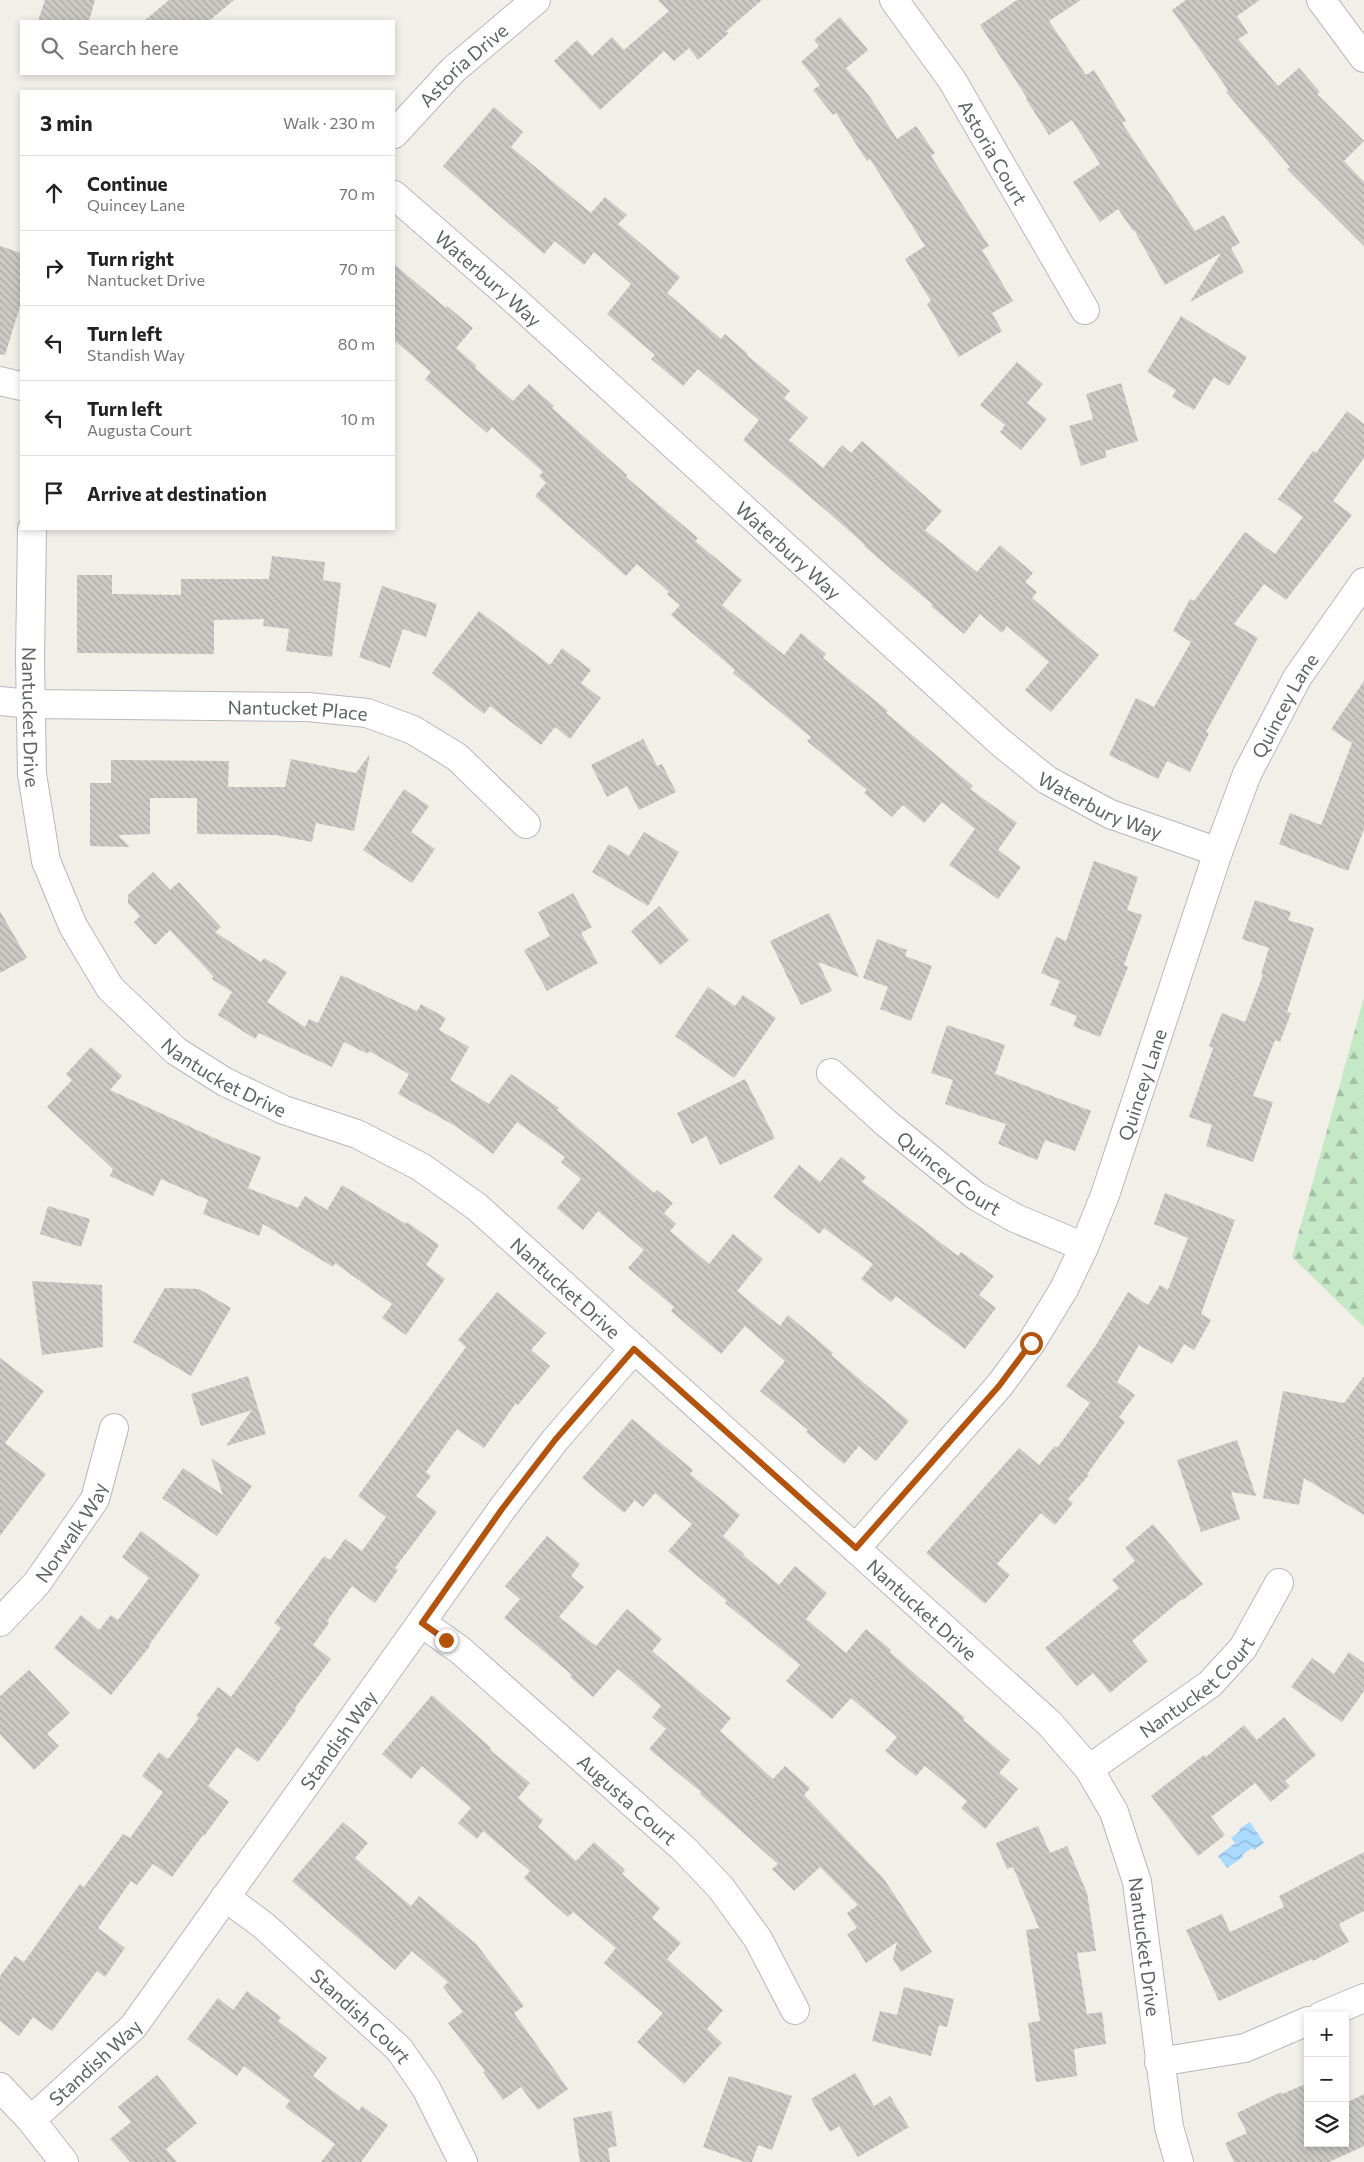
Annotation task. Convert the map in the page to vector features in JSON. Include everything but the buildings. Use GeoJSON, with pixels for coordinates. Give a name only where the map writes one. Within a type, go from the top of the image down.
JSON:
{"type":"FeatureCollection","features":[{"type":"Feature","properties":{"kind":"street","name":"Astoria Drive"},"geometry":{"type":"LineString","coordinates":[[395,133],[453,70],[536,0]]}},
{"type":"Feature","properties":{"kind":"street","name":"Astoria Court"},"geometry":{"type":"LineString","coordinates":[[894,0],[952,80],[1085,310]]}},
{"type":"Feature","properties":{"kind":"street"},"geometry":{"type":"LineString","coordinates":[[1321,0],[1364,58]]}},
{"type":"Feature","properties":{"kind":"street","name":"Waterbury Way"},"geometry":{"type":"LineString","coordinates":[[395,196],[524,310],[992,735],[1020,758],[1048,780],[1110,814],[1218,852]]}},
{"type":"Feature","properties":{"kind":"street"},"geometry":{"type":"LineString","coordinates":[[0,381],[20,386]]}},
{"type":"Feature","properties":{"kind":"street","name":"Nantucket Drive"},"geometry":{"type":"LineString","coordinates":[[32,530],[30,704],[32,774],[46,861],[73,926],[110,988],[176,1051],[225,1082],[284,1110],[357,1134],[421,1167],[477,1207],[1050,1724],[1089,1769],[1114,1812],[1137,1882],[1169,2127],[1179,2162]]}},
{"type":"Feature","properties":{"kind":"street","name":"Quincey Lane"},"geometry":{"type":"LineString","coordinates":[[856,1548],[999,1386],[1031,1343],[1064,1288],[1084,1248],[1105,1195],[1218,852],[1247,774],[1297,678],[1364,582]]}},
{"type":"Feature","properties":{"kind":"street","name":"Nantucket Place"},"geometry":{"type":"LineString","coordinates":[[0,701],[30,704],[308,707],[367,713],[413,730],[457,757],[526,824]]}},
{"type":"Feature","properties":{"kind":"street","name":"Quincey Court"},"geometry":{"type":"LineString","coordinates":[[831,1073],[886,1123],[976,1196],[1015,1218],[1084,1248]]}},
{"type":"Feature","properties":{"kind":"street","name":"Standish Way"},"geometry":{"type":"LineString","coordinates":[[31,2120],[133,2027],[502,1509],[555,1440],[634,1349]]}},
{"type":"Feature","properties":{"kind":"street","name":"Norwalk Way"},"geometry":{"type":"LineString","coordinates":[[0,1622],[37,1583],[95,1499],[114,1428]]}},
{"type":"Feature","properties":{"kind":"street","name":"Nantucket Court"},"geometry":{"type":"LineString","coordinates":[[1089,1769],[1210,1684],[1243,1648],[1280,1583]]}},
{"type":"Feature","properties":{"kind":"street","name":"Augusta Court"},"geometry":{"type":"LineString","coordinates":[[422,1623],[460,1650],[684,1849],[721,1888],[758,1939],[795,2010]]}},
{"type":"Feature","properties":{"kind":"street","name":"Standish Court"},"geometry":{"type":"LineString","coordinates":[[225,1897],[263,1925],[399,2049],[426,2088],[463,2162]]}},
{"type":"Feature","properties":{"kind":"street"},"geometry":{"type":"LineString","coordinates":[[1331,2012],[1364,1998]]}},
{"type":"Feature","properties":{"kind":"street"},"geometry":{"type":"LineString","coordinates":[[1160,2062],[1245,2048],[1304,2024]]}},
{"type":"Feature","properties":{"kind":"street"},"geometry":{"type":"LineString","coordinates":[[0,2087],[31,2120],[64,2162]]}},
{"type":"Feature","properties":{"kind":"green space"},"geometry":{"type":"Polygon","coordinates":[[[1364,997],[1364,1327],[1292,1257],[1364,997]]]}},
{"type":"Feature","properties":{"kind":"water"},"geometry":{"type":"Polygon","coordinates":[[[1250,1822],[1264,1843],[1254,1850],[1252,1848],[1227,1868],[1218,1856],[1235,1843],[1231,1838],[1240,1831],[1239,1829],[1250,1822]]]}},
{"type":"Feature","properties":{"kind":"route"},"geometry":{"type":"LineString","coordinates":[[446,1640],[422,1623],[502,1509],[555,1440],[634,1349],[856,1548],[999,1386],[1031,1343]]}}]}
